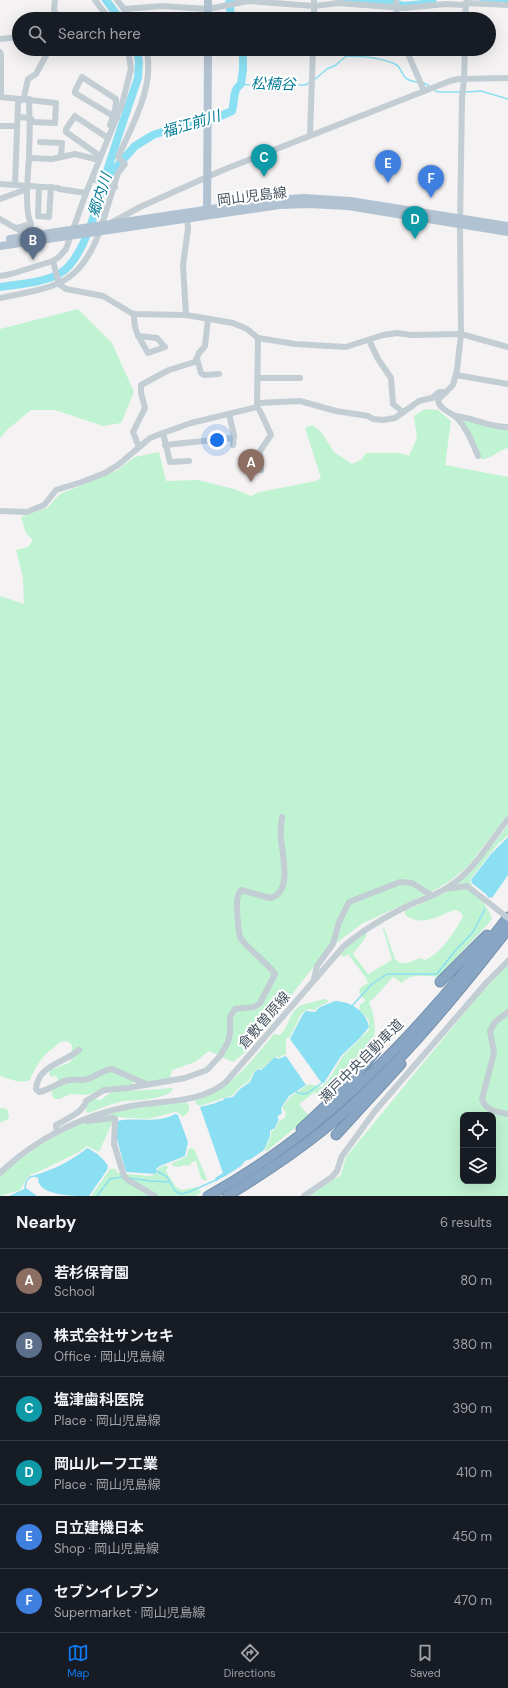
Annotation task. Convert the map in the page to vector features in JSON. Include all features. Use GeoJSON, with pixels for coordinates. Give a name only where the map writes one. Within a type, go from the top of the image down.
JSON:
{"type":"FeatureCollection","features":[{"type":"Feature","properties":{"kind":"highway"},"geometry":{"type":"LineString","coordinates":[[440,982],[478,945],[508,912]]}},
{"type":"Feature","properties":{"kind":"highway","name":"瀬戸中央自動車道"},"geometry":{"type":"LineString","coordinates":[[208,1196],[264,1162],[320,1120],[370,1075],[439,1002],[508,917]]}},
{"type":"Feature","properties":{"kind":"highway","name":"瀬戸中央自動車道"},"geometry":{"type":"LineString","coordinates":[[227,1196],[276,1165],[337,1118],[399,1059],[446,1006],[508,929]]}},
{"type":"Feature","properties":{"kind":"highway"},"geometry":{"type":"LineString","coordinates":[[336,1135],[406,1058],[446,1006]]}},
{"type":"Feature","properties":{"kind":"highway"},"geometry":{"type":"LineString","coordinates":[[264,1162],[350,1083],[376,1050]]}},
{"type":"Feature","properties":{"kind":"main road"},"geometry":{"type":"LineString","coordinates":[[207,212],[208,56]]}},
{"type":"Feature","properties":{"kind":"main road","name":"岡山児島線"},"geometry":{"type":"LineString","coordinates":[[0,246],[75,232],[207,212],[331,202],[508,227]]}},
{"type":"Feature","properties":{"kind":"main road","name":"岡山児島線"},"geometry":{"type":"LineString","coordinates":[[100,228],[111,223],[138,219],[171,217],[187,218],[207,212]]}},
{"type":"Feature","properties":{"kind":"main road","name":"岡山児島線"},"geometry":{"type":"LineString","coordinates":[[0,240],[25,236],[75,232]]}},
{"type":"Feature","properties":{"kind":"street"},"geometry":{"type":"LineString","coordinates":[[55,0],[54,10],[55,12]]}},
{"type":"Feature","properties":{"kind":"street"},"geometry":{"type":"LineString","coordinates":[[95,0],[104,12]]}},
{"type":"Feature","properties":{"kind":"street"},"geometry":{"type":"LineString","coordinates":[[117,0],[126,12]]}},
{"type":"Feature","properties":{"kind":"street"},"geometry":{"type":"LineString","coordinates":[[124,9],[162,3],[208,4],[248,0],[314,3],[396,3],[404,8],[466,3],[508,5]]}},
{"type":"Feature","properties":{"kind":"street"},"geometry":{"type":"LineString","coordinates":[[0,39],[12,38]]}},
{"type":"Feature","properties":{"kind":"street"},"geometry":{"type":"LineString","coordinates":[[0,52],[1,97],[56,103],[56,123],[34,122],[30,118],[18,118]]}},
{"type":"Feature","properties":{"kind":"street"},"geometry":{"type":"LineString","coordinates":[[15,185],[18,103],[20,99],[24,97],[28,79],[36,74],[45,56]]}},
{"type":"Feature","properties":{"kind":"street"},"geometry":{"type":"LineString","coordinates":[[0,276],[53,261],[64,253],[75,232],[86,193],[93,179],[99,157],[115,117],[122,104],[131,69],[129,56]]}},
{"type":"Feature","properties":{"kind":"street"},"geometry":{"type":"LineString","coordinates":[[0,298],[30,292],[59,283],[73,276],[81,268],[89,255],[100,228],[118,173],[125,164],[118,157],[140,109],[146,84],[148,66],[147,56]]}},
{"type":"Feature","properties":{"kind":"street"},"geometry":{"type":"LineString","coordinates":[[310,135],[313,56]]}},
{"type":"Feature","properties":{"kind":"street"},"geometry":{"type":"LineString","coordinates":[[409,56],[424,91]]}},
{"type":"Feature","properties":{"kind":"street"},"geometry":{"type":"LineString","coordinates":[[465,56],[460,221],[461,334],[456,375],[453,385],[438,400],[439,404],[455,416],[468,432],[478,456]]}},
{"type":"Feature","properties":{"kind":"street"},"geometry":{"type":"LineString","coordinates":[[82,77],[116,99],[117,103],[115,117],[75,93],[82,77]]}},
{"type":"Feature","properties":{"kind":"street"},"geometry":{"type":"LineString","coordinates":[[111,223],[140,206],[207,177],[310,135],[450,81],[464,79],[508,78]]}},
{"type":"Feature","properties":{"kind":"street"},"geometry":{"type":"LineString","coordinates":[[17,228],[31,224],[29,219],[27,187],[30,118],[29,99]]}},
{"type":"Feature","properties":{"kind":"street"},"geometry":{"type":"LineString","coordinates":[[99,157],[66,132],[66,129],[75,116],[107,137]]}},
{"type":"Feature","properties":{"kind":"street"},"geometry":{"type":"LineString","coordinates":[[0,126],[16,126]]}},
{"type":"Feature","properties":{"kind":"street"},"geometry":{"type":"LineString","coordinates":[[40,142],[62,143],[61,156]]}},
{"type":"Feature","properties":{"kind":"street"},"geometry":{"type":"LineString","coordinates":[[29,158],[52,159],[75,154],[99,157]]}},
{"type":"Feature","properties":{"kind":"street"},"geometry":{"type":"LineString","coordinates":[[93,179],[114,187]]}},
{"type":"Feature","properties":{"kind":"street"},"geometry":{"type":"LineString","coordinates":[[0,184],[27,187],[51,187],[86,193]]}},
{"type":"Feature","properties":{"kind":"street"},"geometry":{"type":"LineString","coordinates":[[0,199],[27,187]]}},
{"type":"Feature","properties":{"kind":"street"},"geometry":{"type":"LineString","coordinates":[[39,187],[38,216],[49,217],[51,187]]}},
{"type":"Feature","properties":{"kind":"street"},"geometry":{"type":"LineString","coordinates":[[138,219],[136,214],[140,206]]}},
{"type":"Feature","properties":{"kind":"street"},"geometry":{"type":"LineString","coordinates":[[186,315],[183,265],[188,229],[187,218]]}},
{"type":"Feature","properties":{"kind":"street"},"geometry":{"type":"LineString","coordinates":[[0,219],[17,228],[24,233],[25,236]]}},
{"type":"Feature","properties":{"kind":"street"},"geometry":{"type":"LineString","coordinates":[[53,261],[59,283],[66,289],[103,296],[134,314],[186,315],[233,323],[258,338],[295,344],[346,347],[383,335],[397,333],[411,336],[461,334],[508,348]]}},
{"type":"Feature","properties":{"kind":"street"},"geometry":{"type":"LineString","coordinates":[[134,314],[134,325],[138,336]]}},
{"type":"Feature","properties":{"kind":"street"},"geometry":{"type":"LineString","coordinates":[[138,447],[133,432],[145,408],[141,393],[141,385],[170,370],[193,364],[205,346],[208,319]]}},
{"type":"Feature","properties":{"kind":"street"},"geometry":{"type":"LineString","coordinates":[[258,338],[258,405],[271,436],[260,451],[261,470]]}},
{"type":"Feature","properties":{"kind":"street"},"geometry":{"type":"LineString","coordinates":[[369,340],[378,360],[390,378],[393,404],[403,412]]}},
{"type":"Feature","properties":{"kind":"street"},"geometry":{"type":"LineString","coordinates":[[197,359],[201,373],[204,375],[219,374]]}},
{"type":"Feature","properties":{"kind":"street"},"geometry":{"type":"LineString","coordinates":[[456,375],[508,384]]}},
{"type":"Feature","properties":{"kind":"street"},"geometry":{"type":"LineString","coordinates":[[258,378],[300,378]]}},
{"type":"Feature","properties":{"kind":"street"},"geometry":{"type":"LineString","coordinates":[[0,512],[27,512],[44,505],[56,490],[82,482],[105,472],[118,465],[150,438],[191,423],[258,405],[300,401],[336,411],[368,416],[373,420],[383,420],[395,418],[419,401],[432,398],[439,392],[446,392]]}},
{"type":"Feature","properties":{"kind":"street"},"geometry":{"type":"LineString","coordinates":[[229,414],[233,445]]}},
{"type":"Feature","properties":{"kind":"street"},"geometry":{"type":"LineString","coordinates":[[455,416],[464,417],[496,427],[508,427]]}},
{"type":"Feature","properties":{"kind":"street"},"geometry":{"type":"LineString","coordinates":[[163,433],[170,462],[189,461]]}},
{"type":"Feature","properties":{"kind":"street"},"geometry":{"type":"LineString","coordinates":[[165,445],[233,438]]}},
{"type":"Feature","properties":{"kind":"street"},"geometry":{"type":"LineString","coordinates":[[57,1132],[56,1125],[79,1112],[85,1106],[86,1101],[104,1090],[185,1078],[199,1074],[211,1067],[220,1056],[228,1042],[231,1014],[235,1010],[254,1007],[260,1003],[274,974],[269,965],[242,940],[239,929],[236,901],[241,890],[270,898],[275,897],[281,890],[285,876],[280,839],[282,817]]}},
{"type":"Feature","properties":{"kind":"street","name":"倉敷曽原線"},"geometry":{"type":"LineString","coordinates":[[0,1173],[22,1155],[57,1132],[84,1120],[132,1106],[200,1096],[220,1087],[335,955],[354,937],[385,917],[445,889],[469,870],[490,845],[508,819]]}},
{"type":"Feature","properties":{"kind":"street"},"geometry":{"type":"LineString","coordinates":[[314,979],[317,966],[333,944],[339,922],[349,902],[400,882],[412,883],[431,895]]}},
{"type":"Feature","properties":{"kind":"street"},"geometry":{"type":"LineString","coordinates":[[445,889],[467,886],[508,917]]}},
{"type":"Feature","properties":{"kind":"street"},"geometry":{"type":"LineString","coordinates":[[304,1196],[332,1177],[337,1171],[342,1156],[375,1111],[487,982],[508,961]]}},
{"type":"Feature","properties":{"kind":"street"},"geometry":{"type":"LineString","coordinates":[[508,1012],[495,1022],[490,1031],[494,1053],[482,1099],[484,1104],[491,1110],[508,1114]]}},
{"type":"Feature","properties":{"kind":"street"},"geometry":{"type":"LineString","coordinates":[[79,1050],[46,1069],[38,1080],[36,1089],[39,1092],[58,1083],[69,1080],[88,1079],[106,1069],[112,1069],[147,1084]]}},
{"type":"Feature","properties":{"kind":"street"},"geometry":{"type":"LineString","coordinates":[[84,1120],[115,1119],[114,1144],[124,1176],[155,1196]]}},
{"type":"Feature","properties":{"kind":"green space"},"geometry":{"type":"Polygon","coordinates":[[[78,309],[112,343],[134,392],[121,423],[103,426],[55,410],[31,410],[8,429],[0,438],[0,329],[78,309]]]}},
{"type":"Feature","properties":{"kind":"green space"},"geometry":{"type":"Polygon","coordinates":[[[425,409],[438,410],[451,421],[445,465],[508,477],[508,814],[468,866],[450,881],[433,891],[363,923],[327,950],[247,1051],[233,1062],[209,1051],[195,1062],[172,1070],[170,1078],[148,1082],[140,1078],[133,1082],[130,1091],[173,1088],[171,1092],[166,1095],[142,1100],[117,1102],[89,1113],[86,1112],[87,1102],[95,1099],[100,1100],[112,1092],[108,1087],[87,1095],[70,1094],[60,1099],[55,1099],[52,1096],[52,1089],[58,1080],[56,1076],[51,1077],[49,1074],[50,1070],[71,1062],[72,1045],[67,1041],[60,1042],[45,1055],[30,1080],[11,1080],[0,1076],[0,596],[24,604],[23,578],[16,550],[28,547],[33,540],[26,533],[21,517],[47,508],[60,494],[116,471],[135,457],[159,452],[166,481],[198,480],[234,489],[251,496],[260,492],[316,481],[321,478],[305,428],[312,425],[321,432],[334,452],[352,464],[361,460],[366,453],[400,453],[409,456],[417,438],[414,416],[425,409]]]}},
{"type":"Feature","properties":{"kind":"green space"},"geometry":{"type":"Polygon","coordinates":[[[463,419],[508,429],[508,448],[488,458],[481,459],[470,431],[461,420],[463,419]]]}},
{"type":"Feature","properties":{"kind":"green space"},"geometry":{"type":"Polygon","coordinates":[[[508,825],[508,835],[496,846],[470,880],[472,885],[467,884],[458,886],[456,883],[474,869],[508,825]]]}},
{"type":"Feature","properties":{"kind":"green space"},"geometry":{"type":"Polygon","coordinates":[[[462,888],[467,889],[481,899],[492,918],[489,923],[438,977],[414,976],[402,983],[393,977],[369,1002],[373,1013],[375,1028],[374,1041],[324,1102],[315,1092],[299,1104],[309,1116],[267,1151],[265,1149],[271,1136],[271,1132],[275,1129],[280,1120],[285,1118],[286,1112],[282,1108],[290,1097],[309,1084],[322,1087],[332,1075],[342,1057],[369,1030],[369,1020],[359,1010],[360,1004],[365,1000],[359,993],[360,988],[368,983],[348,954],[344,957],[340,955],[347,947],[367,931],[366,937],[353,954],[368,974],[392,960],[383,929],[384,927],[395,959],[400,963],[407,963],[421,958],[425,960],[431,957],[452,935],[463,917],[462,914],[457,910],[454,910],[423,921],[411,919],[405,915],[405,911],[444,893],[462,888]]]}},
{"type":"Feature","properties":{"kind":"green space"},"geometry":{"type":"Polygon","coordinates":[[[508,964],[508,1196],[309,1196],[341,1175],[346,1157],[475,1000],[508,964]]]}},
{"type":"Feature","properties":{"kind":"green space"},"geometry":{"type":"Polygon","coordinates":[[[327,999],[328,1002],[315,1010],[308,1009],[301,1014],[290,1037],[286,1038],[286,1054],[278,1058],[276,1056],[261,1069],[258,1068],[253,1073],[249,1081],[239,1088],[233,1095],[200,1106],[196,1104],[195,1100],[208,1096],[219,1090],[239,1074],[274,1034],[280,1035],[283,1032],[292,1014],[298,1007],[327,999]]]}},
{"type":"Feature","properties":{"kind":"green space"},"geometry":{"type":"Polygon","coordinates":[[[186,1102],[189,1106],[189,1111],[183,1117],[179,1113],[175,1112],[148,1119],[118,1117],[112,1123],[99,1152],[87,1146],[79,1152],[32,1174],[27,1178],[20,1190],[0,1196],[0,1176],[29,1153],[60,1134],[93,1119],[128,1109],[186,1102]]]}},
{"type":"Feature","properties":{"kind":"green space"},"geometry":{"type":"Polygon","coordinates":[[[0,1108],[7,1109],[9,1116],[8,1119],[0,1123],[0,1108]]]}},
{"type":"Feature","properties":{"kind":"green space"},"geometry":{"type":"Polygon","coordinates":[[[189,1149],[194,1149],[207,1179],[205,1181],[201,1178],[196,1161],[192,1162],[189,1166],[173,1166],[172,1163],[186,1157],[189,1149]]]}},
{"type":"Feature","properties":{"kind":"green space"},"geometry":{"type":"Polygon","coordinates":[[[166,1165],[168,1167],[166,1171],[176,1187],[182,1190],[197,1187],[201,1192],[196,1196],[91,1196],[110,1169],[115,1169],[118,1173],[149,1176],[156,1174],[158,1169],[166,1165]]]}},
{"type":"Feature","properties":{"kind":"water"},"geometry":{"type":"Polygon","coordinates":[[[508,837],[508,875],[492,898],[489,898],[472,883],[471,880],[491,854],[508,837]]]}},
{"type":"Feature","properties":{"kind":"water"},"geometry":{"type":"Polygon","coordinates":[[[335,1001],[341,1001],[356,1008],[365,1016],[369,1027],[341,1056],[324,1083],[321,1082],[290,1039],[306,1011],[315,1012],[320,1007],[335,1001]]]}},
{"type":"Feature","properties":{"kind":"water"},"geometry":{"type":"Polygon","coordinates":[[[286,1056],[306,1085],[289,1096],[281,1108],[282,1113],[277,1117],[279,1119],[275,1128],[270,1131],[270,1136],[264,1150],[216,1181],[215,1178],[223,1173],[200,1107],[222,1101],[225,1098],[233,1097],[240,1089],[250,1082],[254,1073],[258,1069],[261,1070],[275,1057],[278,1059],[286,1056]]]}},
{"type":"Feature","properties":{"kind":"water"},"geometry":{"type":"Polygon","coordinates":[[[175,1114],[178,1115],[188,1142],[185,1156],[160,1166],[156,1169],[156,1174],[126,1172],[117,1139],[117,1121],[154,1120],[175,1114]]]}},
{"type":"Feature","properties":{"kind":"water"},"geometry":{"type":"Polygon","coordinates":[[[87,1148],[104,1160],[108,1166],[107,1170],[89,1196],[58,1194],[50,1192],[39,1184],[38,1178],[35,1177],[35,1175],[76,1157],[87,1148]]]}},
{"type":"Feature","properties":{"kind":"water"},"geometry":{"type":"Polygon","coordinates":[[[26,1188],[37,1196],[9,1196],[26,1188]]]}},
{"type":"Feature","properties":{"kind":"waterway","name":"郷内川"},"geometry":{"type":"LineString","coordinates":[[106,0],[115,12]]}},
{"type":"Feature","properties":{"kind":"waterway","name":"福江前川"},"geometry":{"type":"LineString","coordinates":[[343,1],[392,3],[404,6],[433,3]]}},
{"type":"Feature","properties":{"kind":"waterway","name":"福江前川"},"geometry":{"type":"LineString","coordinates":[[483,2],[497,1],[508,3]]}},
{"type":"Feature","properties":{"kind":"waterway","name":"福江前川"},"geometry":{"type":"LineString","coordinates":[[231,12],[229,3],[233,2]]}},
{"type":"Feature","properties":{"kind":"waterway","name":"郷内川"},"geometry":{"type":"LineString","coordinates":[[0,287],[48,279],[55,276],[71,264],[79,252],[92,223],[112,154],[138,78],[138,56]]}},
{"type":"Feature","properties":{"kind":"waterway","name":"福江前川"},"geometry":{"type":"LineString","coordinates":[[105,180],[135,146],[153,135],[178,127],[200,125],[232,111],[236,89],[241,84],[243,56]]}},
{"type":"Feature","properties":{"kind":"waterway","name":"松楠谷"},"geometry":{"type":"LineString","coordinates":[[314,80],[346,56],[352,56],[377,58],[395,64],[407,79],[418,82]]}},
{"type":"Feature","properties":{"kind":"waterway","name":"松楠谷"},"geometry":{"type":"LineString","coordinates":[[422,82],[429,86]]}},
{"type":"Feature","properties":{"kind":"waterway","name":"松楠谷"},"geometry":{"type":"LineString","coordinates":[[241,84],[258,86],[279,83],[297,85],[305,85],[309,83]]}},
{"type":"Feature","properties":{"kind":"waterway","name":"松楠谷"},"geometry":{"type":"LineString","coordinates":[[435,91],[461,92]]}},
{"type":"Feature","properties":{"kind":"waterway","name":"松楠谷"},"geometry":{"type":"LineString","coordinates":[[465,92],[481,91],[508,99]]}},
{"type":"Feature","properties":{"kind":"waterway"},"geometry":{"type":"LineString","coordinates":[[352,1006],[372,984],[387,974],[437,974],[454,952],[473,932],[485,909]]}},
{"type":"Feature","properties":{"kind":"waterway"},"geometry":{"type":"LineString","coordinates":[[296,1092],[303,1094],[308,1093],[323,1082]]}},
{"type":"Feature","properties":{"kind":"waterway"},"geometry":{"type":"LineString","coordinates":[[155,1170],[167,1177],[175,1191],[181,1194],[216,1180]]}},
{"type":"Feature","properties":{"kind":"waterway"},"geometry":{"type":"LineString","coordinates":[[25,1191],[27,1180],[30,1177],[36,1176]]}},
{"type":"Feature","properties":{"kind":"waterway"},"geometry":{"type":"LineString","coordinates":[[97,1196],[110,1179],[122,1177]]}},
{"type":"Feature","properties":{"kind":"waterway"},"geometry":{"type":"LineString","coordinates":[[129,1178],[170,1182]]}},
{"type":"Feature","properties":{"kind":"place","name":"塩津歯科医院"},"geometry":{"type":"Point","coordinates":[264,177]}},
{"type":"Feature","properties":{"kind":"place","name":"日立建機日本"},"geometry":{"type":"Point","coordinates":[388,183]}},
{"type":"Feature","properties":{"kind":"place","name":"セブンイレブン"},"geometry":{"type":"Point","coordinates":[431,198]}},
{"type":"Feature","properties":{"kind":"place","name":"岡山ルーフ工業"},"geometry":{"type":"Point","coordinates":[415,239]}},
{"type":"Feature","properties":{"kind":"place","name":"株式会社サンセキ"},"geometry":{"type":"Point","coordinates":[33,260]}},
{"type":"Feature","properties":{"kind":"place","name":"若杉保育園"},"geometry":{"type":"Point","coordinates":[251,482]}}]}
